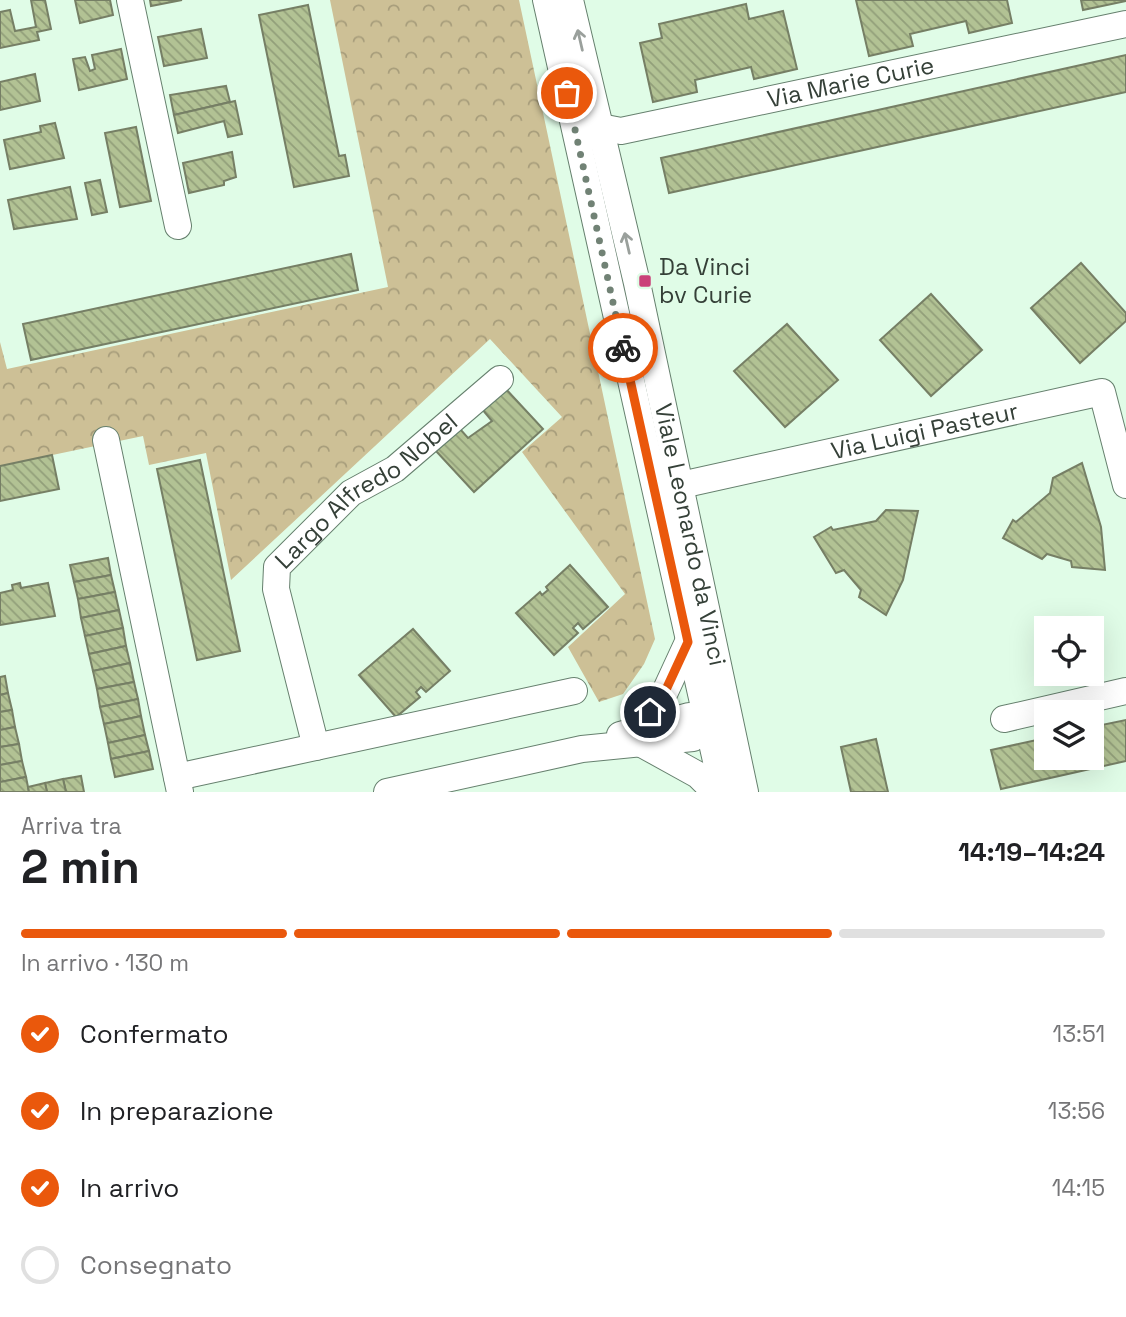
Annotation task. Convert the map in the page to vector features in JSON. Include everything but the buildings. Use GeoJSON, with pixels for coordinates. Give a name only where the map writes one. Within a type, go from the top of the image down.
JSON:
{"type":"FeatureCollection","features":[{"type":"Feature","properties":{"kind":"street"},"geometry":{"type":"LineString","coordinates":[[130,0],[178,226]]}},
{"type":"Feature","properties":{"kind":"street","name":"Viale Leonardo da Vinci"},"geometry":{"type":"LineString","coordinates":[[546,0],[589,134]]}},
{"type":"Feature","properties":{"kind":"street","name":"Viale Leonardo da Vinci"},"geometry":{"type":"LineString","coordinates":[[570,0],[589,134],[667,488],[745,792]]}},
{"type":"Feature","properties":{"kind":"street","name":"Via Marie Curie"},"geometry":{"type":"LineString","coordinates":[[589,134],[621,131],[1126,24]]}},
{"type":"Feature","properties":{"kind":"street","name":"Largo Alfredo Nobel"},"geometry":{"type":"LineString","coordinates":[[316,747],[276,589],[277,567],[351,493],[395,469],[500,379]]}},
{"type":"Feature","properties":{"kind":"street","name":"Via Luigi Pasteur"},"geometry":{"type":"LineString","coordinates":[[667,488],[1102,391],[1126,485]]}},
{"type":"Feature","properties":{"kind":"street"},"geometry":{"type":"LineString","coordinates":[[106,440],[178,784],[316,747],[574,691]]}},
{"type":"Feature","properties":{"kind":"street","name":"Viale Leonardo da Vinci"},"geometry":{"type":"LineString","coordinates":[[667,488],[688,642],[723,792]]}},
{"type":"Feature","properties":{"kind":"street"},"geometry":{"type":"LineString","coordinates":[[638,735],[664,694],[688,642]]}},
{"type":"Feature","properties":{"kind":"street"},"geometry":{"type":"LineString","coordinates":[[1004,719],[1126,691]]}},
{"type":"Feature","properties":{"kind":"street"},"geometry":{"type":"LineString","coordinates":[[387,792],[638,735],[693,738],[708,723],[733,741]]}},
{"type":"Feature","properties":{"kind":"street"},"geometry":{"type":"LineString","coordinates":[[638,735],[698,775],[715,792]]}},
{"type":"Feature","properties":{"kind":"green space"},"geometry":{"type":"Polygon","coordinates":[[[330,0],[519,0],[655,639],[644,664],[623,694],[599,702],[568,647],[625,594],[522,452],[562,417],[490,339],[231,580],[206,453],[149,465],[143,436],[0,466],[0,342],[7,369],[388,287],[330,0]]]}},
{"type":"Feature","properties":{"kind":"way so far"},"geometry":{"type":"LineString","coordinates":[[567,93],[623,348]]}},
{"type":"Feature","properties":{"kind":"place","name":"Da Vinci bv Curie"},"geometry":{"type":"Point","coordinates":[645,281]}},
{"type":"Feature","properties":{"kind":"route"},"geometry":{"type":"LineString","coordinates":[[623,348],[688,642],[664,694],[650,712]]}}]}
